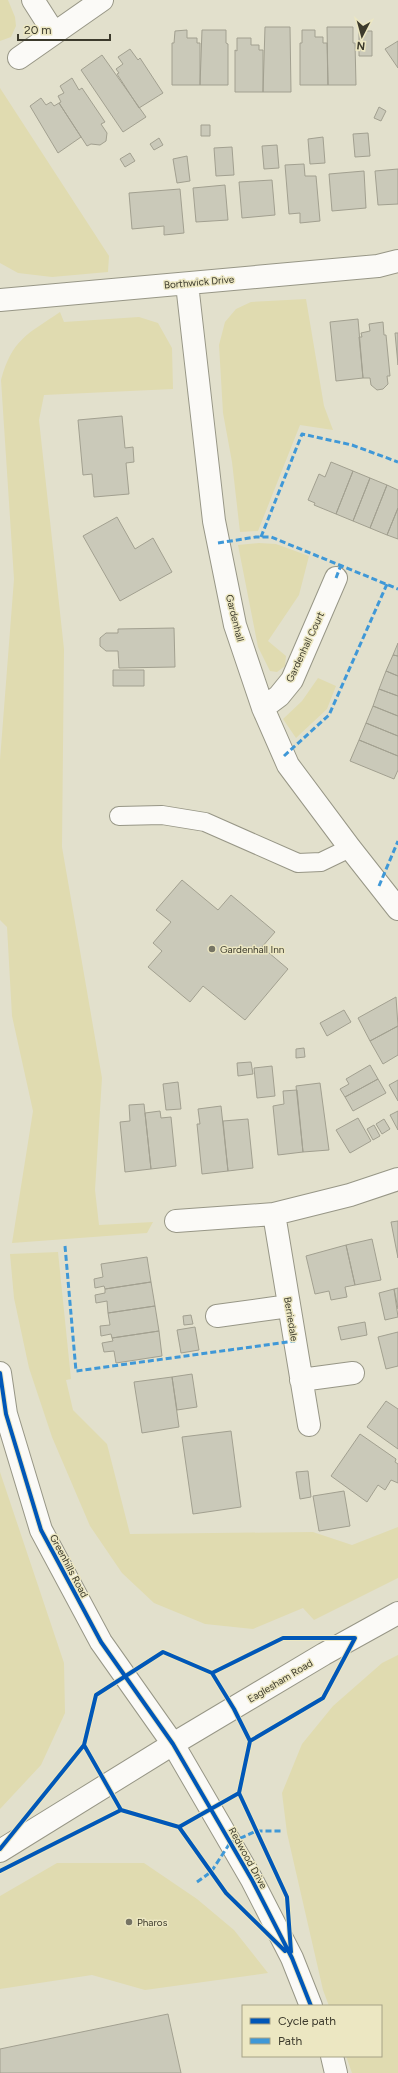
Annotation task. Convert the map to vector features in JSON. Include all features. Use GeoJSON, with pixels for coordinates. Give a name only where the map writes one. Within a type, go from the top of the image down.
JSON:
{"type":"FeatureCollection","features":[{"type":"Feature","properties":{"kind":"street"},"geometry":{"type":"LineString","coordinates":[[33,0],[54,33]]}},
{"type":"Feature","properties":{"kind":"street"},"geometry":{"type":"LineString","coordinates":[[19,58],[102,0]]}},
{"type":"Feature","properties":{"kind":"street","name":"Borthwick Drive"},"geometry":{"type":"LineString","coordinates":[[0,300],[378,266],[398,261]]}},
{"type":"Feature","properties":{"kind":"street","name":"Gardenhall"},"geometry":{"type":"LineString","coordinates":[[187,284],[214,521],[234,624],[263,708],[288,765],[398,909]]}},
{"type":"Feature","properties":{"kind":"street","name":"Gardenhall Court"},"geometry":{"type":"LineString","coordinates":[[263,708],[278,696],[292,680],[336,578]]}},
{"type":"Feature","properties":{"kind":"street"},"geometry":{"type":"LineString","coordinates":[[176,1221],[274,1214],[350,1196],[398,1180]]}},
{"type":"Feature","properties":{"kind":"street","name":"Berriedale"},"geometry":{"type":"LineString","coordinates":[[274,1214],[309,1425]]}},
{"type":"Feature","properties":{"kind":"street"},"geometry":{"type":"LineString","coordinates":[[217,1316],[289,1306]]}},
{"type":"Feature","properties":{"kind":"street"},"geometry":{"type":"LineString","coordinates":[[302,1380],[353,1372]]}},
{"type":"Feature","properties":{"kind":"street","name":"Greenhills Road"},"geometry":{"type":"LineString","coordinates":[[0,1373],[6,1414],[41,1530],[101,1642],[173,1744]]}},
{"type":"Feature","properties":{"kind":"street","name":"Eaglesham Road"},"geometry":{"type":"LineString","coordinates":[[0,1851],[173,1744],[398,1613]]}},
{"type":"Feature","properties":{"kind":"street","name":"Redwood Drive"},"geometry":{"type":"LineString","coordinates":[[173,1744],[252,1880],[292,1958],[311,2005]]}},
{"type":"Feature","properties":{"kind":"street"},"geometry":{"type":"LineString","coordinates":[[332,2057],[336,2073]]}},
{"type":"Feature","properties":{"kind":"lane"},"geometry":{"type":"LineString","coordinates":[[119,816],[162,815],[205,822],[298,862],[320,862],[350,848]]}},
{"type":"Feature","properties":{"kind":"shaded area"},"geometry":{"type":"Polygon","coordinates":[[[0,0],[8,0],[15,17],[16,26],[11,37],[0,41],[0,0]]]}},
{"type":"Feature","properties":{"kind":"shaded area"},"geometry":{"type":"Polygon","coordinates":[[[0,88],[109,256],[108,272],[52,277],[18,273],[0,263],[0,88]]]}},
{"type":"Feature","properties":{"kind":"shaded area"},"geometry":{"type":"Polygon","coordinates":[[[306,299],[324,406],[333,430],[300,425],[258,531],[240,532],[232,462],[223,413],[219,345],[225,322],[236,309],[251,302],[306,299]]]}},
{"type":"Feature","properties":{"kind":"shaded area"},"geometry":{"type":"Polygon","coordinates":[[[60,312],[64,322],[139,317],[158,323],[172,348],[173,389],[44,395],[39,420],[64,649],[62,847],[102,1078],[95,1190],[99,1225],[153,1222],[147,1233],[12,1243],[33,1111],[12,1016],[7,927],[0,920],[0,760],[14,579],[1,380],[5,366],[16,346],[30,332],[60,312]]]}},
{"type":"Feature","properties":{"kind":"shaded area"},"geometry":{"type":"Polygon","coordinates":[[[259,543],[276,544],[309,556],[299,595],[268,641],[286,656],[285,666],[277,672],[270,671],[258,647],[238,545],[259,543]]]}},
{"type":"Feature","properties":{"kind":"shaded area"},"geometry":{"type":"Polygon","coordinates":[[[318,678],[336,686],[327,709],[296,738],[283,719],[302,701],[318,678]]]}},
{"type":"Feature","properties":{"kind":"shaded area"},"geometry":{"type":"Polygon","coordinates":[[[58,1252],[71,1379],[66,1380],[73,1410],[107,1444],[130,1534],[313,1532],[352,1545],[398,1527],[398,1578],[314,1620],[303,1608],[253,1629],[205,1624],[154,1603],[122,1573],[90,1526],[52,1437],[29,1368],[14,1298],[10,1254],[58,1252]]]}},
{"type":"Feature","properties":{"kind":"shaded area"},"geometry":{"type":"Polygon","coordinates":[[[0,1472],[64,1663],[65,1713],[41,1765],[0,1809],[0,1472]]]}},
{"type":"Feature","properties":{"kind":"shaded area"},"geometry":{"type":"Polygon","coordinates":[[[398,1655],[398,2073],[352,2073],[346,2057],[382,2057],[382,2005],[329,2005],[323,1990],[287,1833],[282,1793],[302,1744],[333,1706],[382,1663],[398,1655]]]}},
{"type":"Feature","properties":{"kind":"shaded area"},"geometry":{"type":"Polygon","coordinates":[[[57,1863],[144,1863],[197,1899],[234,1930],[268,1973],[145,1990],[92,1975],[0,1989],[0,1896],[57,1863]]]}},
{"type":"Feature","properties":{"kind":"building"},"geometry":{"type":"Polygon","coordinates":[[[265,27],[290,27],[291,92],[263,92],[265,27]]]}},
{"type":"Feature","properties":{"kind":"building"},"geometry":{"type":"Polygon","coordinates":[[[327,27],[353,27],[356,85],[328,85],[327,27]]]}},
{"type":"Feature","properties":{"kind":"building"},"geometry":{"type":"Polygon","coordinates":[[[187,30],[187,38],[197,38],[197,43],[200,43],[200,85],[172,85],[172,43],[174,43],[175,31],[187,30]]]}},
{"type":"Feature","properties":{"kind":"building"},"geometry":{"type":"Polygon","coordinates":[[[202,30],[226,30],[226,43],[228,44],[228,85],[200,85],[202,30]]]}},
{"type":"Feature","properties":{"kind":"building"},"geometry":{"type":"Polygon","coordinates":[[[302,30],[315,30],[315,37],[323,37],[323,43],[327,43],[328,85],[300,85],[300,43],[302,43],[302,30]]]}},
{"type":"Feature","properties":{"kind":"building"},"geometry":{"type":"Polygon","coordinates":[[[359,31],[372,31],[372,56],[359,56],[359,31]]]}},
{"type":"Feature","properties":{"kind":"building"},"geometry":{"type":"Polygon","coordinates":[[[237,38],[251,38],[251,45],[259,45],[259,50],[263,50],[263,92],[235,92],[235,50],[237,51],[237,38]]]}},
{"type":"Feature","properties":{"kind":"building"},"geometry":{"type":"Polygon","coordinates":[[[398,41],[398,68],[385,49],[398,41]]]}},
{"type":"Feature","properties":{"kind":"building"},"geometry":{"type":"Polygon","coordinates":[[[130,49],[138,60],[140,58],[163,93],[139,108],[117,74],[119,73],[116,69],[123,64],[118,57],[130,49]]]}},
{"type":"Feature","properties":{"kind":"building"},"geometry":{"type":"Polygon","coordinates":[[[102,55],[146,117],[123,132],[81,70],[102,55]]]}},
{"type":"Feature","properties":{"kind":"building"},"geometry":{"type":"Polygon","coordinates":[[[72,78],[79,90],[82,88],[105,122],[101,124],[107,133],[106,141],[100,145],[91,144],[87,146],[59,103],[61,102],[58,96],[64,93],[60,86],[72,78]]]}},
{"type":"Feature","properties":{"kind":"building"},"geometry":{"type":"Polygon","coordinates":[[[41,98],[46,105],[51,102],[54,106],[59,103],[81,137],[58,153],[30,106],[41,98]]]}},
{"type":"Feature","properties":{"kind":"building"},"geometry":{"type":"Polygon","coordinates":[[[379,107],[386,111],[381,121],[374,118],[379,107]]]}},
{"type":"Feature","properties":{"kind":"building"},"geometry":{"type":"Polygon","coordinates":[[[201,125],[210,125],[210,136],[201,136],[201,125]]]}},
{"type":"Feature","properties":{"kind":"building"},"geometry":{"type":"Polygon","coordinates":[[[368,133],[370,156],[355,157],[353,134],[368,133]]]}},
{"type":"Feature","properties":{"kind":"building"},"geometry":{"type":"Polygon","coordinates":[[[323,137],[325,163],[310,164],[308,139],[323,137]]]}},
{"type":"Feature","properties":{"kind":"building"},"geometry":{"type":"Polygon","coordinates":[[[159,138],[163,145],[154,150],[150,144],[159,138]]]}},
{"type":"Feature","properties":{"kind":"building"},"geometry":{"type":"Polygon","coordinates":[[[277,145],[279,168],[264,169],[262,146],[277,145]]]}},
{"type":"Feature","properties":{"kind":"building"},"geometry":{"type":"Polygon","coordinates":[[[232,147],[234,175],[216,176],[214,148],[232,147]]]}},
{"type":"Feature","properties":{"kind":"building"},"geometry":{"type":"Polygon","coordinates":[[[130,153],[135,161],[125,167],[120,159],[130,153]]]}},
{"type":"Feature","properties":{"kind":"building"},"geometry":{"type":"Polygon","coordinates":[[[187,156],[190,181],[177,183],[173,159],[187,156]]]}},
{"type":"Feature","properties":{"kind":"building"},"geometry":{"type":"Polygon","coordinates":[[[304,164],[305,176],[316,176],[320,221],[300,223],[300,213],[289,214],[285,165],[304,164]]]}},
{"type":"Feature","properties":{"kind":"building"},"geometry":{"type":"Polygon","coordinates":[[[398,169],[398,204],[378,205],[375,171],[398,169]]]}},
{"type":"Feature","properties":{"kind":"building"},"geometry":{"type":"Polygon","coordinates":[[[364,171],[366,208],[332,211],[329,174],[364,171]]]}},
{"type":"Feature","properties":{"kind":"building"},"geometry":{"type":"Polygon","coordinates":[[[272,180],[275,215],[242,218],[239,182],[272,180]]]}},
{"type":"Feature","properties":{"kind":"building"},"geometry":{"type":"Polygon","coordinates":[[[225,185],[228,220],[196,222],[193,188],[225,185]]]}},
{"type":"Feature","properties":{"kind":"building"},"geometry":{"type":"Polygon","coordinates":[[[180,189],[184,233],[164,235],[164,226],[132,229],[129,193],[180,189]]]}},
{"type":"Feature","properties":{"kind":"building"},"geometry":{"type":"Polygon","coordinates":[[[358,319],[363,378],[336,381],[330,322],[358,319]]]}},
{"type":"Feature","properties":{"kind":"building"},"geometry":{"type":"Polygon","coordinates":[[[383,322],[384,335],[386,335],[390,376],[387,376],[388,384],[383,389],[377,390],[371,385],[370,378],[363,378],[359,337],[362,337],[361,333],[370,331],[369,324],[383,322]]]}},
{"type":"Feature","properties":{"kind":"building"},"geometry":{"type":"Polygon","coordinates":[[[395,333],[398,333],[398,365],[395,333]]]}},
{"type":"Feature","properties":{"kind":"building"},"geometry":{"type":"Polygon","coordinates":[[[122,416],[125,448],[133,447],[134,462],[126,463],[129,494],[94,497],[92,474],[83,475],[78,420],[122,416]]]}},
{"type":"Feature","properties":{"kind":"building"},"geometry":{"type":"Polygon","coordinates":[[[331,462],[353,471],[336,514],[314,505],[315,503],[308,500],[319,474],[325,477],[331,462]]]}},
{"type":"Feature","properties":{"kind":"building"},"geometry":{"type":"Polygon","coordinates":[[[353,471],[370,478],[353,521],[336,514],[353,471]]]}},
{"type":"Feature","properties":{"kind":"building"},"geometry":{"type":"Polygon","coordinates":[[[370,478],[387,485],[370,528],[353,521],[370,478]]]}},
{"type":"Feature","properties":{"kind":"building"},"geometry":{"type":"Polygon","coordinates":[[[387,485],[398,490],[398,508],[387,535],[370,528],[387,485]]]}},
{"type":"Feature","properties":{"kind":"building"},"geometry":{"type":"Polygon","coordinates":[[[398,508],[398,539],[387,535],[398,508]]]}},
{"type":"Feature","properties":{"kind":"building"},"geometry":{"type":"Polygon","coordinates":[[[117,517],[135,549],[153,538],[172,572],[120,601],[83,536],[117,517]]]}},
{"type":"Feature","properties":{"kind":"building"},"geometry":{"type":"Polygon","coordinates":[[[174,628],[175,667],[119,668],[118,651],[106,651],[100,646],[100,638],[106,633],[118,633],[118,629],[174,628]]]}},
{"type":"Feature","properties":{"kind":"building"},"geometry":{"type":"Polygon","coordinates":[[[398,643],[398,656],[393,655],[398,643]]]}},
{"type":"Feature","properties":{"kind":"building"},"geometry":{"type":"Polygon","coordinates":[[[393,655],[398,656],[398,676],[386,671],[393,655]]]}},
{"type":"Feature","properties":{"kind":"building"},"geometry":{"type":"Polygon","coordinates":[[[113,670],[144,670],[144,686],[113,686],[113,670]]]}},
{"type":"Feature","properties":{"kind":"building"},"geometry":{"type":"Polygon","coordinates":[[[386,671],[398,676],[398,696],[379,689],[386,671]]]}},
{"type":"Feature","properties":{"kind":"building"},"geometry":{"type":"Polygon","coordinates":[[[379,689],[398,696],[398,716],[373,706],[379,689]]]}},
{"type":"Feature","properties":{"kind":"building"},"geometry":{"type":"Polygon","coordinates":[[[373,706],[398,716],[398,736],[366,723],[373,706]]]}},
{"type":"Feature","properties":{"kind":"building"},"geometry":{"type":"Polygon","coordinates":[[[366,723],[398,736],[398,756],[359,740],[366,723]]]}},
{"type":"Feature","properties":{"kind":"building"},"geometry":{"type":"Polygon","coordinates":[[[359,740],[398,756],[398,770],[394,779],[350,761],[359,740]]]}},
{"type":"Feature","properties":{"kind":"building","name":"Gardenhall Inn"},"geometry":{"type":"Polygon","coordinates":[[[182,880],[218,910],[231,895],[275,932],[262,947],[288,969],[245,1020],[203,986],[190,1002],[148,967],[162,951],[153,943],[171,922],[156,910],[182,880]]]}},
{"type":"Feature","properties":{"kind":"building"},"geometry":{"type":"Polygon","coordinates":[[[396,997],[398,1026],[370,1041],[358,1018],[396,997]]]}},
{"type":"Feature","properties":{"kind":"building"},"geometry":{"type":"Polygon","coordinates":[[[344,1010],[351,1022],[327,1036],[320,1023],[344,1010]]]}},
{"type":"Feature","properties":{"kind":"building"},"geometry":{"type":"Polygon","coordinates":[[[398,1026],[398,1055],[383,1064],[370,1041],[398,1026]]]}},
{"type":"Feature","properties":{"kind":"building"},"geometry":{"type":"Polygon","coordinates":[[[304,1048],[305,1057],[296,1058],[296,1049],[304,1048]]]}},
{"type":"Feature","properties":{"kind":"building"},"geometry":{"type":"Polygon","coordinates":[[[251,1062],[253,1074],[238,1076],[237,1063],[251,1062]]]}},
{"type":"Feature","properties":{"kind":"building"},"geometry":{"type":"Polygon","coordinates":[[[370,1065],[378,1079],[345,1097],[340,1089],[349,1084],[346,1079],[370,1065]]]}},
{"type":"Feature","properties":{"kind":"building"},"geometry":{"type":"Polygon","coordinates":[[[272,1066],[275,1096],[257,1098],[254,1068],[272,1066]]]}},
{"type":"Feature","properties":{"kind":"building"},"geometry":{"type":"Polygon","coordinates":[[[378,1079],[386,1093],[353,1111],[345,1097],[378,1079]]]}},
{"type":"Feature","properties":{"kind":"building"},"geometry":{"type":"Polygon","coordinates":[[[398,1080],[398,1101],[389,1085],[398,1080]]]}},
{"type":"Feature","properties":{"kind":"building"},"geometry":{"type":"Polygon","coordinates":[[[178,1082],[181,1109],[166,1110],[163,1084],[178,1082]]]}},
{"type":"Feature","properties":{"kind":"building"},"geometry":{"type":"Polygon","coordinates":[[[320,1083],[329,1150],[303,1152],[296,1086],[320,1083]]]}},
{"type":"Feature","properties":{"kind":"building"},"geometry":{"type":"Polygon","coordinates":[[[297,1090],[303,1152],[278,1155],[273,1106],[284,1104],[283,1091],[297,1090]]]}},
{"type":"Feature","properties":{"kind":"building"},"geometry":{"type":"Polygon","coordinates":[[[144,1104],[151,1169],[125,1172],[120,1122],[130,1121],[129,1105],[144,1104]]]}},
{"type":"Feature","properties":{"kind":"building"},"geometry":{"type":"Polygon","coordinates":[[[221,1106],[228,1171],[202,1174],[197,1124],[200,1124],[198,1109],[221,1106]]]}},
{"type":"Feature","properties":{"kind":"building"},"geometry":{"type":"Polygon","coordinates":[[[160,1111],[161,1118],[171,1117],[176,1166],[151,1169],[145,1113],[160,1111]]]}},
{"type":"Feature","properties":{"kind":"building"},"geometry":{"type":"Polygon","coordinates":[[[398,1111],[398,1130],[390,1115],[398,1111]]]}},
{"type":"Feature","properties":{"kind":"building"},"geometry":{"type":"Polygon","coordinates":[[[358,1118],[371,1141],[350,1153],[336,1130],[358,1118]]]}},
{"type":"Feature","properties":{"kind":"building"},"geometry":{"type":"Polygon","coordinates":[[[248,1119],[253,1168],[228,1171],[223,1121],[248,1119]]]}},
{"type":"Feature","properties":{"kind":"building"},"geometry":{"type":"Polygon","coordinates":[[[384,1119],[390,1129],[382,1134],[376,1124],[384,1119]]]}},
{"type":"Feature","properties":{"kind":"building"},"geometry":{"type":"Polygon","coordinates":[[[374,1125],[380,1136],[373,1140],[367,1129],[374,1125]]]}},
{"type":"Feature","properties":{"kind":"building"},"geometry":{"type":"Polygon","coordinates":[[[398,1221],[398,1258],[391,1222],[398,1221]]]}},
{"type":"Feature","properties":{"kind":"building"},"geometry":{"type":"Polygon","coordinates":[[[372,1239],[381,1280],[355,1285],[346,1245],[372,1239]]]}},
{"type":"Feature","properties":{"kind":"building"},"geometry":{"type":"Polygon","coordinates":[[[346,1245],[355,1285],[345,1287],[347,1297],[331,1300],[329,1291],[315,1294],[306,1256],[346,1245]]]}},
{"type":"Feature","properties":{"kind":"building"},"geometry":{"type":"Polygon","coordinates":[[[147,1257],[151,1282],[105,1289],[104,1286],[95,1288],[94,1279],[103,1277],[101,1264],[147,1257]]]}},
{"type":"Feature","properties":{"kind":"building"},"geometry":{"type":"Polygon","coordinates":[[[151,1282],[155,1306],[108,1313],[107,1301],[96,1303],[95,1295],[105,1293],[105,1289],[151,1282]]]}},
{"type":"Feature","properties":{"kind":"building"},"geometry":{"type":"Polygon","coordinates":[[[398,1288],[398,1309],[394,1289],[398,1288]]]}},
{"type":"Feature","properties":{"kind":"building"},"geometry":{"type":"Polygon","coordinates":[[[394,1289],[398,1317],[385,1320],[379,1293],[394,1289]]]}},
{"type":"Feature","properties":{"kind":"building"},"geometry":{"type":"Polygon","coordinates":[[[155,1306],[159,1331],[112,1338],[111,1334],[101,1336],[100,1326],[110,1325],[108,1313],[155,1306]]]}},
{"type":"Feature","properties":{"kind":"building"},"geometry":{"type":"Polygon","coordinates":[[[191,1315],[193,1324],[184,1325],[183,1316],[191,1315]]]}},
{"type":"Feature","properties":{"kind":"building"},"geometry":{"type":"Polygon","coordinates":[[[365,1322],[367,1335],[341,1340],[338,1327],[365,1322]]]}},
{"type":"Feature","properties":{"kind":"building"},"geometry":{"type":"Polygon","coordinates":[[[195,1327],[199,1350],[181,1353],[177,1330],[195,1327]]]}},
{"type":"Feature","properties":{"kind":"building"},"geometry":{"type":"Polygon","coordinates":[[[159,1331],[162,1356],[116,1363],[114,1351],[104,1352],[102,1343],[113,1341],[112,1338],[159,1331]]]}},
{"type":"Feature","properties":{"kind":"building"},"geometry":{"type":"Polygon","coordinates":[[[398,1332],[398,1366],[386,1369],[378,1337],[398,1332]]]}},
{"type":"Feature","properties":{"kind":"building"},"geometry":{"type":"Polygon","coordinates":[[[192,1374],[197,1407],[177,1410],[172,1377],[192,1374]]]}},
{"type":"Feature","properties":{"kind":"building"},"geometry":{"type":"Polygon","coordinates":[[[172,1377],[179,1427],[142,1433],[134,1382],[172,1377]]]}},
{"type":"Feature","properties":{"kind":"building"},"geometry":{"type":"Polygon","coordinates":[[[386,1401],[398,1409],[398,1449],[367,1427],[386,1401]]]}},
{"type":"Feature","properties":{"kind":"building"},"geometry":{"type":"Polygon","coordinates":[[[231,1431],[241,1507],[193,1514],[182,1437],[231,1431]]]}},
{"type":"Feature","properties":{"kind":"building"},"geometry":{"type":"Polygon","coordinates":[[[360,1434],[396,1459],[395,1462],[398,1464],[398,1483],[391,1480],[385,1490],[378,1485],[367,1502],[331,1476],[360,1434]]]}},
{"type":"Feature","properties":{"kind":"building"},"geometry":{"type":"Polygon","coordinates":[[[308,1471],[311,1497],[300,1499],[296,1472],[308,1471]]]}},
{"type":"Feature","properties":{"kind":"building"},"geometry":{"type":"Polygon","coordinates":[[[344,1491],[350,1526],[319,1531],[313,1496],[344,1491]]]}},
{"type":"Feature","properties":{"kind":"building"},"geometry":{"type":"Polygon","coordinates":[[[168,2014],[181,2073],[0,2073],[0,2049],[168,2014]]]}},
{"type":"Feature","properties":{"kind":"marked path"},"geometry":{"type":"LineString","coordinates":[[261,537],[302,434],[352,445],[398,462]]}},
{"type":"Feature","properties":{"kind":"marked path"},"geometry":{"type":"LineString","coordinates":[[218,543],[256,537],[271,537],[398,589]]}},
{"type":"Feature","properties":{"kind":"marked path"},"geometry":{"type":"LineString","coordinates":[[336,578],[341,565]]}},
{"type":"Feature","properties":{"kind":"marked path"},"geometry":{"type":"LineString","coordinates":[[284,756],[329,715],[387,584]]}},
{"type":"Feature","properties":{"kind":"marked path"},"geometry":{"type":"LineString","coordinates":[[379,886],[398,841]]}},
{"type":"Feature","properties":{"kind":"marked path"},"geometry":{"type":"LineString","coordinates":[[65,1246],[76,1371],[295,1341]]}},
{"type":"Feature","properties":{"kind":"marked path"},"geometry":{"type":"LineString","coordinates":[[197,1882],[211,1872],[230,1843],[256,1831],[282,1831]]}},
{"type":"Feature","properties":{"kind":"cycle path"},"geometry":{"type":"LineString","coordinates":[[0,1373],[6,1414],[41,1530],[101,1642],[173,1744],[252,1880],[292,1958],[311,2005]]}},
{"type":"Feature","properties":{"kind":"cycle path"},"geometry":{"type":"LineString","coordinates":[[212,1673],[234,1709],[250,1741],[239,1793],[179,1827],[121,1810],[84,1745],[96,1695],[163,1652],[212,1673],[283,1638],[355,1638],[323,1698],[250,1741]]}},
{"type":"Feature","properties":{"kind":"cycle path"},"geometry":{"type":"LineString","coordinates":[[0,1849],[84,1745]]}},
{"type":"Feature","properties":{"kind":"cycle path"},"geometry":{"type":"LineString","coordinates":[[239,1793],[287,1897],[291,1952]]}},
{"type":"Feature","properties":{"kind":"cycle path"},"geometry":{"type":"LineString","coordinates":[[0,1871],[121,1810]]}},
{"type":"Feature","properties":{"kind":"cycle path"},"geometry":{"type":"LineString","coordinates":[[179,1827],[226,1893],[285,1951]]}},
{"type":"Feature","properties":{"kind":"place","name":"Gardenhall Inn"},"geometry":{"type":"Point","coordinates":[212,949]}},
{"type":"Feature","properties":{"kind":"place","name":"Pharos"},"geometry":{"type":"Point","coordinates":[129,1922]}}]}
